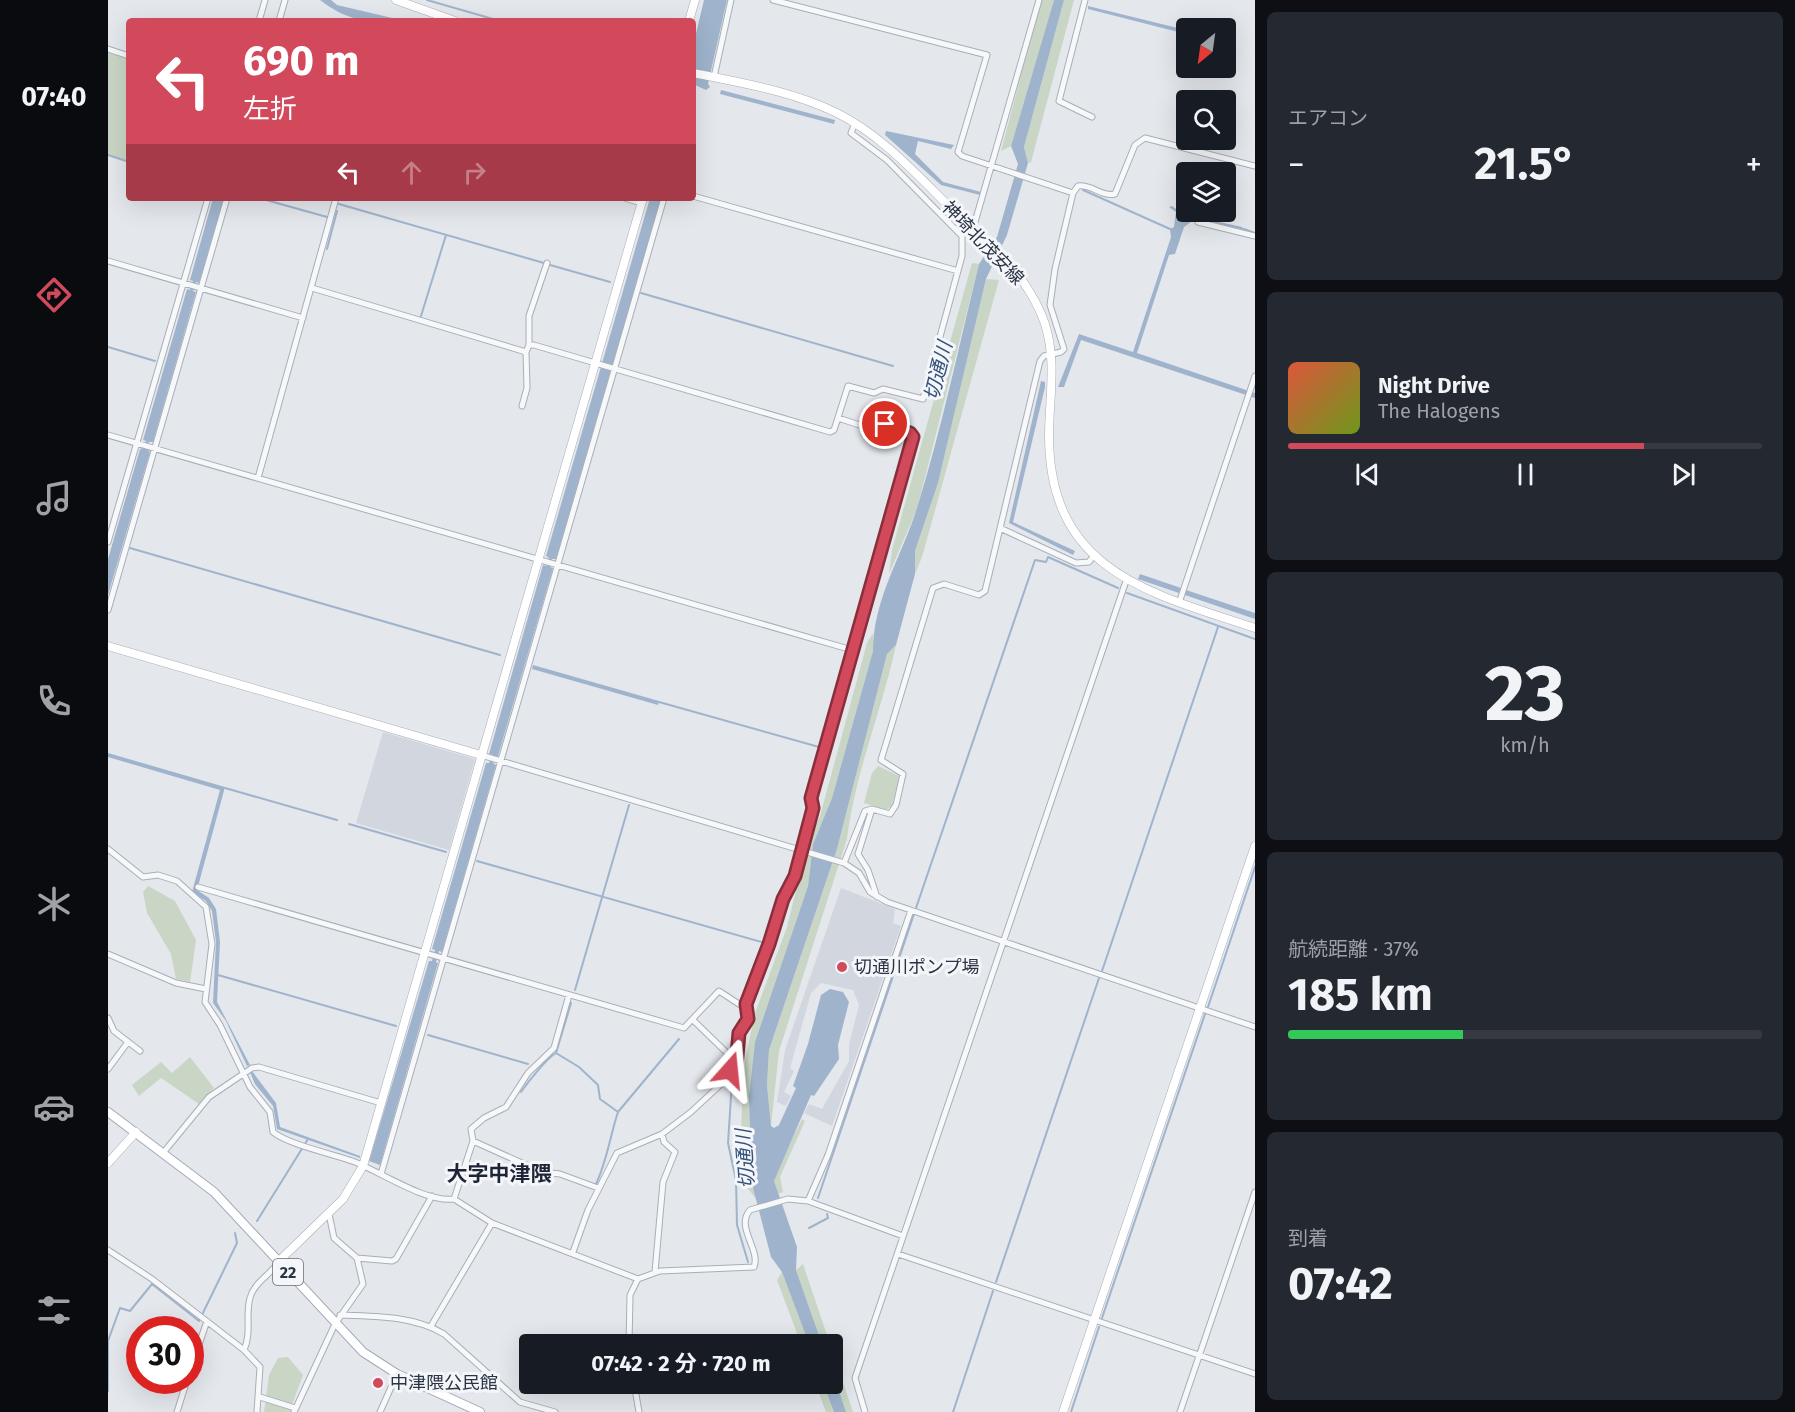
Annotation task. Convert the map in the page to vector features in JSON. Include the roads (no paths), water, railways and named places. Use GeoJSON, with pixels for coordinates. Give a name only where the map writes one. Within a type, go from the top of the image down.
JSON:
{"type":"FeatureCollection","features":[{"type":"Feature","properties":{"kind":"main road","name":"22"},"geometry":{"type":"LineString","coordinates":[[108,1112],[214,1192],[363,1352],[397,1374],[480,1412]]}},
{"type":"Feature","properties":{"kind":"street"},"geometry":{"type":"LineString","coordinates":[[260,18],[265,0]]}},
{"type":"Feature","properties":{"kind":"street"},"geometry":{"type":"LineString","coordinates":[[280,18],[285,0]]}},
{"type":"Feature","properties":{"kind":"street"},"geometry":{"type":"LineString","coordinates":[[396,0],[447,18]]}},
{"type":"Feature","properties":{"kind":"street"},"geometry":{"type":"LineString","coordinates":[[691,18],[695,0]]}},
{"type":"Feature","properties":{"kind":"street"},"geometry":{"type":"LineString","coordinates":[[714,77],[731,0]]}},
{"type":"Feature","properties":{"kind":"street"},"geometry":{"type":"LineString","coordinates":[[773,0],[987,55],[958,152],[962,156],[1073,193]]}},
{"type":"Feature","properties":{"kind":"street"},"geometry":{"type":"LineString","coordinates":[[973,230],[1039,0]]}},
{"type":"Feature","properties":{"kind":"street"},"geometry":{"type":"LineString","coordinates":[[1085,0],[1059,101],[1092,117]]}},
{"type":"Feature","properties":{"kind":"street"},"geometry":{"type":"LineString","coordinates":[[108,50],[126,55]]}},
{"type":"Feature","properties":{"kind":"street","name":"神埼北茂安線"},"geometry":{"type":"LineString","coordinates":[[696,74],[775,90],[812,102],[855,123],[900,160],[1009,264],[1036,302],[1052,354],[1051,473],[1067,519],[1094,555],[1126,580],[1150,593],[1182,595],[1255,628]]}},
{"type":"Feature","properties":{"kind":"street"},"geometry":{"type":"LineString","coordinates":[[529,345],[830,432],[834,430],[848,386],[874,393],[883,389],[923,399],[962,256],[962,236],[887,160],[850,133],[855,123]]}},
{"type":"Feature","properties":{"kind":"street"},"geometry":{"type":"LineString","coordinates":[[843,863],[864,811],[872,809],[890,814],[896,805],[903,774],[880,760],[933,588],[944,584],[982,594],[1002,529],[1040,361],[1044,356],[1064,349],[1050,306],[1055,269],[1073,193],[1078,186],[1083,185],[1106,195],[1115,194],[1135,145],[1145,138],[1255,166]]}},
{"type":"Feature","properties":{"kind":"street"},"geometry":{"type":"LineString","coordinates":[[696,197],[958,271]]}},
{"type":"Feature","properties":{"kind":"street"},"geometry":{"type":"LineString","coordinates":[[108,542],[207,201]]}},
{"type":"Feature","properties":{"kind":"street"},"geometry":{"type":"LineString","coordinates":[[108,610],[149,447],[196,287],[226,201]]}},
{"type":"Feature","properties":{"kind":"street"},"geometry":{"type":"LineString","coordinates":[[258,478],[335,201]]}},
{"type":"Feature","properties":{"kind":"street"},"geometry":{"type":"LineString","coordinates":[[381,1174],[549,563],[597,364],[642,201]]}},
{"type":"Feature","properties":{"kind":"street"},"geometry":{"type":"LineString","coordinates":[[244,1350],[249,1339],[250,1297],[257,1284],[329,1214],[343,1198],[363,1166],[481,755],[549,563],[614,368],[663,201]]}},
{"type":"Feature","properties":{"kind":"street"},"geometry":{"type":"LineString","coordinates":[[1198,222],[1255,236]]}},
{"type":"Feature","properties":{"kind":"street"},"geometry":{"type":"LineString","coordinates":[[108,261],[303,318]]}},
{"type":"Feature","properties":{"kind":"street"},"geometry":{"type":"LineString","coordinates":[[522,406],[527,388],[526,352],[529,345],[529,316],[547,263]]}},
{"type":"Feature","properties":{"kind":"street"},"geometry":{"type":"LineString","coordinates":[[312,288],[526,352]]}},
{"type":"Feature","properties":{"kind":"street"},"geometry":{"type":"LineString","coordinates":[[1182,595],[1255,376]]}},
{"type":"Feature","properties":{"kind":"street"},"geometry":{"type":"LineString","coordinates":[[573,1252],[598,1188],[617,1153],[662,1134],[691,1112],[732,1074],[736,1066],[739,1033],[748,1019],[745,1008],[783,899],[795,876],[803,851],[813,808],[811,798],[852,650],[885,544],[913,437],[910,433],[885,424],[878,431],[838,418]]}},
{"type":"Feature","properties":{"kind":"street"},"geometry":{"type":"LineString","coordinates":[[108,435],[852,650]]}},
{"type":"Feature","properties":{"kind":"street"},"geometry":{"type":"LineString","coordinates":[[1002,529],[1076,563],[1089,562],[1094,555]]}},
{"type":"Feature","properties":{"kind":"street"},"geometry":{"type":"LineString","coordinates":[[865,1412],[855,1378],[1126,580]]}},
{"type":"Feature","properties":{"kind":"street"},"geometry":{"type":"LineString","coordinates":[[108,646],[843,863],[855,869],[870,892],[877,897],[1255,1027]]}},
{"type":"Feature","properties":{"kind":"street"},"geometry":{"type":"LineString","coordinates":[[872,809],[858,854],[868,870],[877,897]]}},
{"type":"Feature","properties":{"kind":"street"},"geometry":{"type":"LineString","coordinates":[[1063,1412],[1255,846]]}},
{"type":"Feature","properties":{"kind":"street"},"geometry":{"type":"LineString","coordinates":[[108,850],[143,877],[158,875],[177,881],[206,907],[212,944],[206,988],[208,1010],[247,1069],[250,1087],[270,1112],[273,1132],[363,1166],[432,1196],[446,1200],[454,1199],[492,1222],[638,1279]]}},
{"type":"Feature","properties":{"kind":"street"},"geometry":{"type":"LineString","coordinates":[[198,887],[684,1028],[719,991],[745,1008]]}},
{"type":"Feature","properties":{"kind":"street"},"geometry":{"type":"LineString","coordinates":[[808,1202],[828,1155],[911,910]]}},
{"type":"Feature","properties":{"kind":"street"},"geometry":{"type":"LineString","coordinates":[[108,954],[176,983],[206,988]]}},
{"type":"Feature","properties":{"kind":"street"},"geometry":{"type":"LineString","coordinates":[[454,1199],[473,1141],[471,1129],[484,1118],[506,1107],[528,1073],[554,1048],[569,995]]}},
{"type":"Feature","properties":{"kind":"street"},"geometry":{"type":"LineString","coordinates":[[108,1018],[114,1030],[140,1051]]}},
{"type":"Feature","properties":{"kind":"street"},"geometry":{"type":"LineString","coordinates":[[693,1020],[727,1053],[732,1074]]}},
{"type":"Feature","properties":{"kind":"street"},"geometry":{"type":"LineString","coordinates":[[108,1069],[128,1042]]}},
{"type":"Feature","properties":{"kind":"street"},"geometry":{"type":"LineString","coordinates":[[247,1069],[381,1103]]}},
{"type":"Feature","properties":{"kind":"street"},"geometry":{"type":"LineString","coordinates":[[163,1153],[209,1097],[247,1069]]}},
{"type":"Feature","properties":{"kind":"street"},"geometry":{"type":"LineString","coordinates":[[108,1163],[136,1132]]}},
{"type":"Feature","properties":{"kind":"street"},"geometry":{"type":"LineString","coordinates":[[655,1272],[663,1182],[675,1152],[664,1142],[662,1134]]}},
{"type":"Feature","properties":{"kind":"street"},"geometry":{"type":"LineString","coordinates":[[473,1141],[542,1172],[560,1174],[598,1188]]}},
{"type":"Feature","properties":{"kind":"street"},"geometry":{"type":"LineString","coordinates":[[1180,1412],[1255,1192]]}},
{"type":"Feature","properties":{"kind":"street"},"geometry":{"type":"LineString","coordinates":[[329,1214],[334,1239],[357,1257],[392,1261],[396,1259],[432,1196]]}},
{"type":"Feature","properties":{"kind":"street"},"geometry":{"type":"LineString","coordinates":[[629,1334],[630,1295],[638,1279],[655,1272],[754,1267],[755,1261],[745,1225],[750,1210],[788,1199],[808,1202],[903,1236]]}},
{"type":"Feature","properties":{"kind":"street"},"geometry":{"type":"LineString","coordinates":[[431,1326],[492,1222]]}},
{"type":"Feature","properties":{"kind":"street"},"geometry":{"type":"LineString","coordinates":[[108,1250],[198,1314],[244,1350],[260,1367],[260,1397],[257,1412]]}},
{"type":"Feature","properties":{"kind":"street"},"geometry":{"type":"LineString","coordinates":[[898,1254],[1255,1374]]}},
{"type":"Feature","properties":{"kind":"street"},"geometry":{"type":"LineString","coordinates":[[260,1397],[295,1410],[335,1324],[363,1284],[357,1257]]}},
{"type":"Feature","properties":{"kind":"street"},"geometry":{"type":"LineString","coordinates":[[340,1315],[387,1317],[431,1326],[444,1334],[520,1402],[555,1412]]}},
{"type":"Feature","properties":{"kind":"street"},"geometry":{"type":"LineString","coordinates":[[204,1330],[207,1321]]}},
{"type":"Feature","properties":{"kind":"street"},"geometry":{"type":"LineString","coordinates":[[380,1412],[397,1374]]}},
{"type":"Feature","properties":{"kind":"street"},"geometry":{"type":"LineString","coordinates":[[177,1412],[183,1394]]}},
{"type":"Feature","properties":{"kind":"street"},"geometry":{"type":"LineString","coordinates":[[636,1394],[639,1412]]}},
{"type":"Feature","properties":{"kind":"water"},"geometry":{"type":"Polygon","coordinates":[[[320,0],[331,0],[337,5],[392,18],[354,18],[331,8],[320,0]]]}},
{"type":"Feature","properties":{"kind":"water"},"geometry":{"type":"Polygon","coordinates":[[[704,0],[727,0],[708,84],[710,87],[706,90],[696,85],[696,33],[704,0]]]}},
{"type":"Feature","properties":{"kind":"water"},"geometry":{"type":"Polygon","coordinates":[[[1054,0],[1064,0],[1024,147],[1028,163],[1007,235],[986,279],[938,483],[915,551],[915,574],[896,645],[887,654],[837,849],[769,1050],[767,1085],[771,1126],[774,1128],[779,1125],[796,1088],[793,1086],[808,1044],[821,995],[830,989],[843,992],[849,1002],[838,1045],[839,1059],[814,1096],[811,1095],[774,1181],[797,1247],[796,1270],[818,1334],[805,1334],[782,1272],[771,1257],[752,1184],[749,1097],[755,1042],[808,886],[813,844],[832,798],[873,651],[874,632],[883,596],[911,526],[926,478],[979,264],[997,237],[1018,164],[1011,146],[1054,0]]]}},
{"type":"Feature","properties":{"kind":"water"},"geometry":{"type":"Polygon","coordinates":[[[1088,6],[1176,28],[1176,31],[1088,9],[1088,6]]]}},
{"type":"Feature","properties":{"kind":"water"},"geometry":{"type":"Polygon","coordinates":[[[721,90],[835,120],[834,124],[720,94],[721,90]]]}},
{"type":"Feature","properties":{"kind":"water"},"geometry":{"type":"Polygon","coordinates":[[[886,131],[954,145],[951,149],[918,141],[915,154],[943,182],[981,192],[980,195],[941,185],[885,135],[886,131]]]}},
{"type":"Feature","properties":{"kind":"water"},"geometry":{"type":"Polygon","coordinates":[[[212,201],[223,201],[199,283],[196,282],[193,291],[196,292],[153,442],[149,442],[147,449],[150,452],[108,595],[108,559],[140,449],[144,448],[146,441],[143,440],[187,289],[190,290],[193,281],[190,280],[212,201]]]}},
{"type":"Feature","properties":{"kind":"water"},"geometry":{"type":"Polygon","coordinates":[[[649,201],[660,201],[556,559],[552,559],[550,567],[553,568],[498,756],[495,756],[493,763],[496,765],[442,952],[439,951],[436,962],[438,963],[380,1165],[369,1161],[429,961],[432,961],[435,950],[432,949],[486,763],[489,763],[492,755],[489,754],[543,565],[547,566],[549,558],[546,556],[649,201]]]}},
{"type":"Feature","properties":{"kind":"water"},"geometry":{"type":"Polygon","coordinates":[[[1176,212],[1176,222],[1191,222],[1184,227],[1175,254],[1169,255],[1137,353],[1255,393],[1255,398],[1081,340],[1064,387],[1058,387],[1079,334],[1133,352],[1171,237],[1170,229],[1174,227],[1176,212]]]}},
{"type":"Feature","properties":{"kind":"water"},"geometry":{"type":"Polygon","coordinates":[[[1212,222],[1242,227],[1244,230],[1212,222]]]}},
{"type":"Feature","properties":{"kind":"water"},"geometry":{"type":"Polygon","coordinates":[[[1041,381],[1045,382],[1045,387],[1013,522],[1075,551],[1073,555],[1009,523],[1041,381]]]}},
{"type":"Feature","properties":{"kind":"water"},"geometry":{"type":"Polygon","coordinates":[[[1140,574],[1181,588],[1179,593],[1138,579],[1140,574]]]}},
{"type":"Feature","properties":{"kind":"water"},"geometry":{"type":"Polygon","coordinates":[[[1186,590],[1255,613],[1255,619],[1185,595],[1186,590]]]}},
{"type":"Feature","properties":{"kind":"water"},"geometry":{"type":"Polygon","coordinates":[[[533,665],[659,701],[658,705],[532,669],[533,665]]]}},
{"type":"Feature","properties":{"kind":"water"},"geometry":{"type":"Polygon","coordinates":[[[108,753],[225,787],[197,890],[209,898],[216,909],[220,942],[217,1002],[250,1065],[247,1066],[226,1021],[213,1003],[216,942],[212,911],[206,901],[192,892],[220,790],[108,757],[108,753]]]}},
{"type":"Feature","properties":{"kind":"water"},"geometry":{"type":"Polygon","coordinates":[[[252,1071],[276,1103],[280,1127],[360,1156],[360,1158],[277,1129],[273,1106],[255,1084],[250,1072],[252,1071]]]}},
{"type":"Feature","properties":{"kind":"water"},"geometry":{"type":"Polygon","coordinates":[[[827,1394],[840,1394],[846,1412],[834,1412],[827,1394]]]}},
{"type":"Feature","properties":{"kind":"waterway"},"geometry":{"type":"LineString","coordinates":[[427,0],[490,18]]}},
{"type":"Feature","properties":{"kind":"waterway"},"geometry":{"type":"LineString","coordinates":[[108,155],[126,161]]}},
{"type":"Feature","properties":{"kind":"waterway"},"geometry":{"type":"LineString","coordinates":[[1083,190],[1170,229]]}},
{"type":"Feature","properties":{"kind":"waterway"},"geometry":{"type":"LineString","coordinates":[[270,201],[327,217]]}},
{"type":"Feature","properties":{"kind":"waterway"},"geometry":{"type":"LineString","coordinates":[[339,204],[544,263]]}},
{"type":"Feature","properties":{"kind":"waterway"},"geometry":{"type":"LineString","coordinates":[[327,249],[337,211]]}},
{"type":"Feature","properties":{"kind":"waterway"},"geometry":{"type":"LineString","coordinates":[[1244,229],[1255,233]]}},
{"type":"Feature","properties":{"kind":"waterway"},"geometry":{"type":"LineString","coordinates":[[421,316],[446,235]]}},
{"type":"Feature","properties":{"kind":"waterway"},"geometry":{"type":"LineString","coordinates":[[550,265],[610,282]]}},
{"type":"Feature","properties":{"kind":"waterway"},"geometry":{"type":"LineString","coordinates":[[641,293],[893,366]]}},
{"type":"Feature","properties":{"kind":"waterway"},"geometry":{"type":"LineString","coordinates":[[108,347],[155,361]]}},
{"type":"Feature","properties":{"kind":"waterway"},"geometry":{"type":"LineString","coordinates":[[130,548],[500,655]]}},
{"type":"Feature","properties":{"kind":"waterway"},"geometry":{"type":"LineString","coordinates":[[916,908],[1035,560],[1046,562],[1048,557],[1118,588]]}},
{"type":"Feature","properties":{"kind":"waterway"},"geometry":{"type":"LineString","coordinates":[[1127,593],[1255,639]]}},
{"type":"Feature","properties":{"kind":"waterway"},"geometry":{"type":"LineString","coordinates":[[1102,971],[1218,627]]}},
{"type":"Feature","properties":{"kind":"waterway"},"geometry":{"type":"LineString","coordinates":[[659,702],[819,747]]}},
{"type":"Feature","properties":{"kind":"waterway"},"geometry":{"type":"LineString","coordinates":[[225,788],[337,820]]}},
{"type":"Feature","properties":{"kind":"waterway"},"geometry":{"type":"LineString","coordinates":[[575,990],[629,805]]}},
{"type":"Feature","properties":{"kind":"waterway"},"geometry":{"type":"LineString","coordinates":[[349,824],[446,852]]}},
{"type":"Feature","properties":{"kind":"waterway"},"geometry":{"type":"LineString","coordinates":[[477,861],[765,943]]}},
{"type":"Feature","properties":{"kind":"waterway"},"geometry":{"type":"LineString","coordinates":[[1208,1007],[1255,867]]}},
{"type":"Feature","properties":{"kind":"waterway"},"geometry":{"type":"LineString","coordinates":[[818,1198],[914,914]]}},
{"type":"Feature","properties":{"kind":"waterway"},"geometry":{"type":"LineString","coordinates":[[218,975],[396,1026]]}},
{"type":"Feature","properties":{"kind":"waterway"},"geometry":{"type":"LineString","coordinates":[[996,1282],[1099,978]]}},
{"type":"Feature","properties":{"kind":"waterway"},"geometry":{"type":"LineString","coordinates":[[571,1003],[556,1053],[579,1067],[598,1085],[600,1099],[618,1112],[596,1184]]}},
{"type":"Feature","properties":{"kind":"waterway"},"geometry":{"type":"LineString","coordinates":[[1102,1318],[1205,1014]]}},
{"type":"Feature","properties":{"kind":"waterway"},"geometry":{"type":"LineString","coordinates":[[428,1035],[528,1064]]}},
{"type":"Feature","properties":{"kind":"waterway"},"geometry":{"type":"LineString","coordinates":[[618,1112],[679,1039]]}},
{"type":"Feature","properties":{"kind":"waterway"},"geometry":{"type":"LineString","coordinates":[[521,1092],[556,1053]]}},
{"type":"Feature","properties":{"kind":"waterway","name":"切通川"},"geometry":{"type":"LineString","coordinates":[[732,1081],[728,1143],[736,1180],[737,1225],[748,1262]]}},
{"type":"Feature","properties":{"kind":"waterway"},"geometry":{"type":"LineString","coordinates":[[257,1221],[308,1139]]}},
{"type":"Feature","properties":{"kind":"waterway"},"geometry":{"type":"LineString","coordinates":[[809,1228],[828,1218],[827,1214]]}},
{"type":"Feature","properties":{"kind":"waterway"},"geometry":{"type":"LineString","coordinates":[[108,1391],[108,1341],[120,1308],[130,1311],[152,1284],[199,1321],[237,1243],[235,1233]]}},
{"type":"Feature","properties":{"kind":"waterway"},"geometry":{"type":"LineString","coordinates":[[953,1412],[993,1291]]}},
{"type":"Feature","properties":{"kind":"waterway"},"geometry":{"type":"LineString","coordinates":[[1071,1412],[1099,1327]]}},
{"type":"Feature","properties":{"kind":"place","name":"切通川ポンプ場"},"geometry":{"type":"Point","coordinates":[842,967]}},
{"type":"Feature","properties":{"kind":"place","name":"中津隈公民館"},"geometry":{"type":"Point","coordinates":[378,1383]}},
{"type":"Feature","properties":{"kind":"district","name":"大字中津隈"},"geometry":{"type":"Point","coordinates":[499,1174]}}]}
